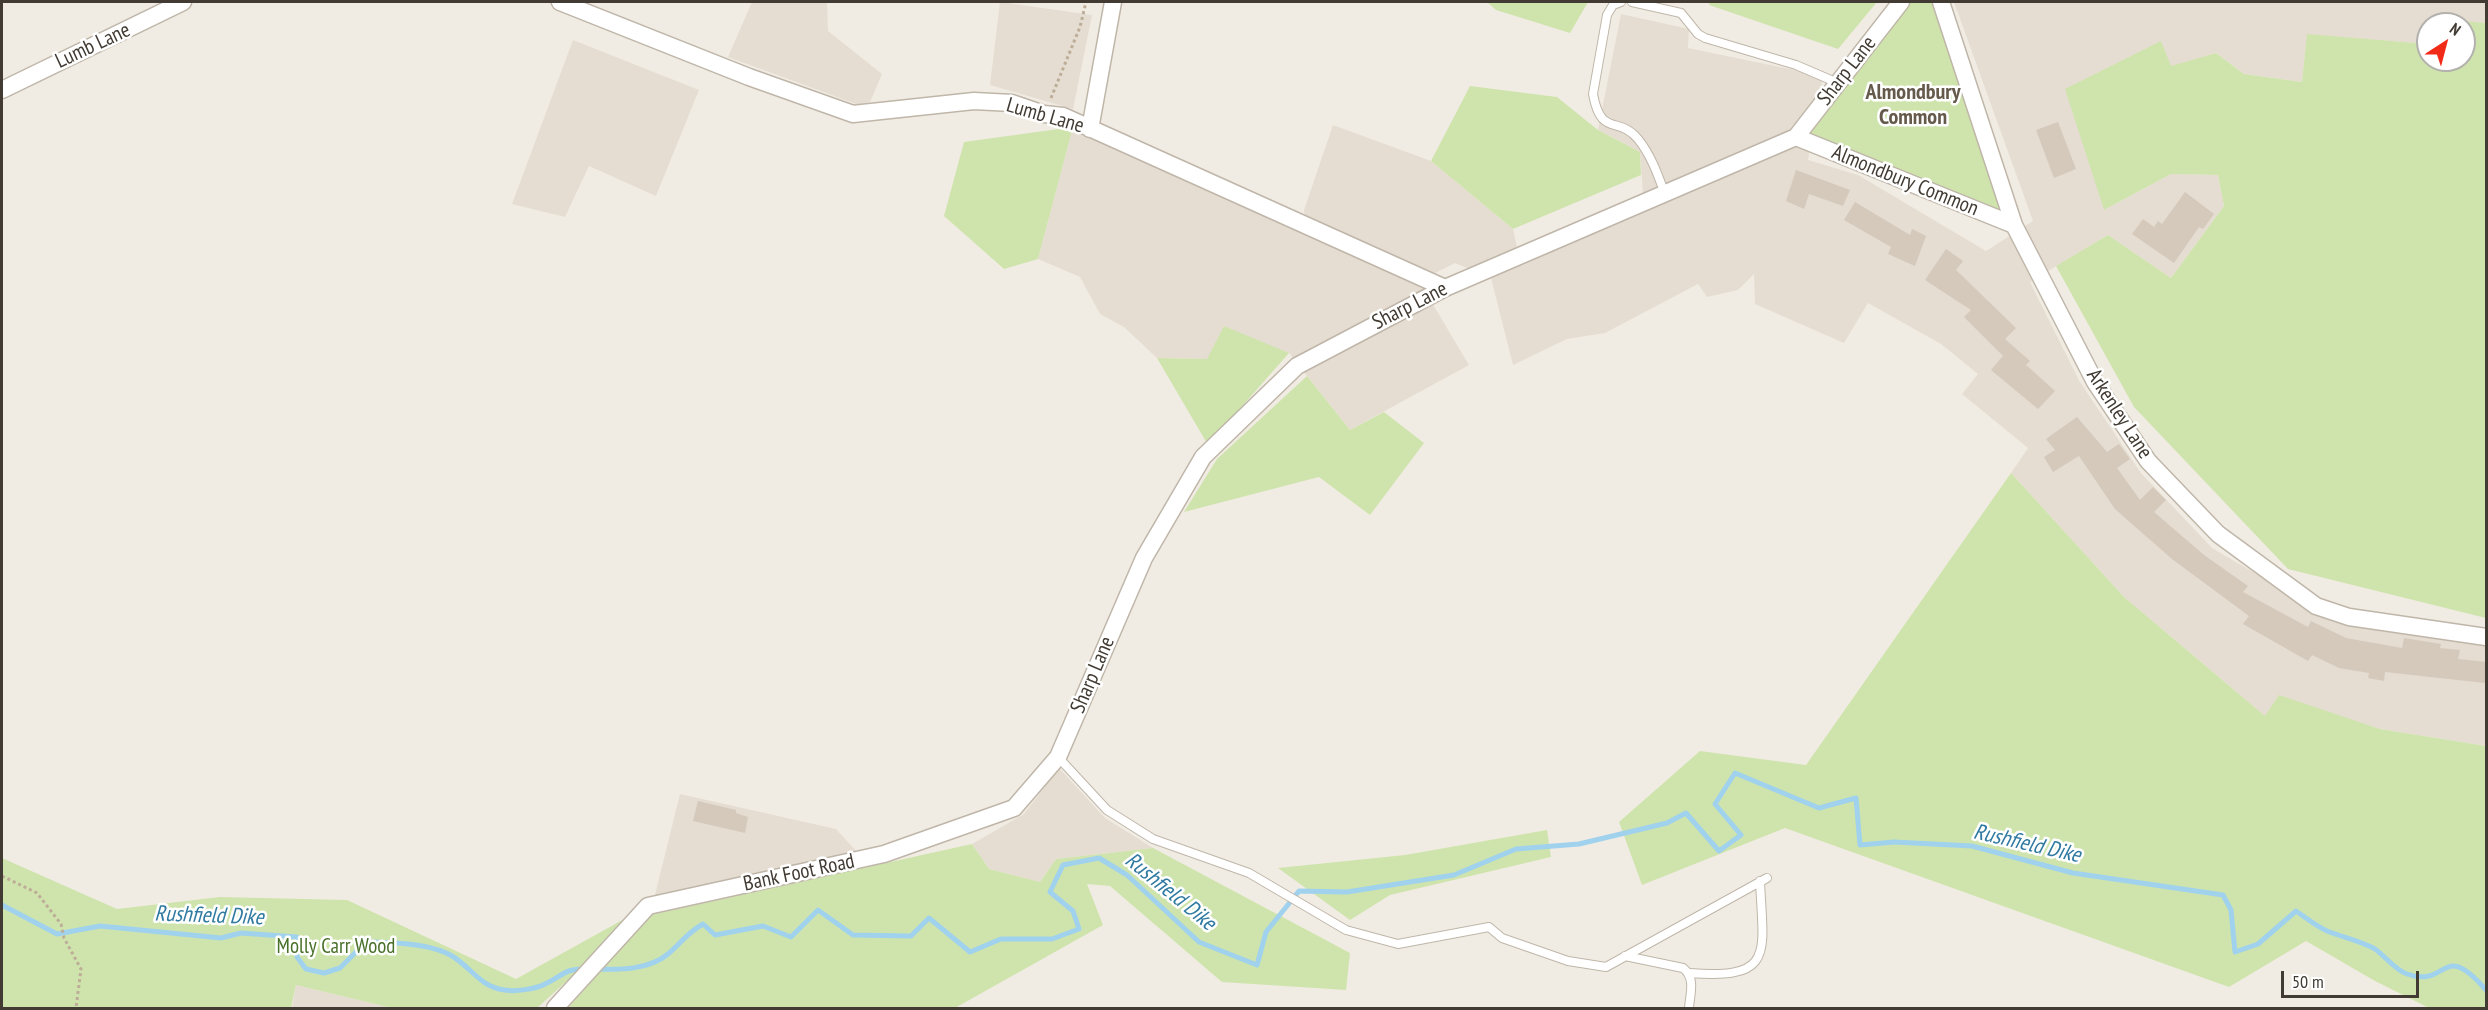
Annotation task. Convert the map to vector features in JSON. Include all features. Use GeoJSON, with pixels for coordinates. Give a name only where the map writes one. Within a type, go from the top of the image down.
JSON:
{"type":"FeatureCollection","features":[{"type":"Feature","properties":{"kind":"street","name":"Lumb Lane"},"geometry":{"type":"LineString","coordinates":[[2,90],[183,2]]}},
{"type":"Feature","properties":{"kind":"street","name":"Lumb Lane"},"geometry":{"type":"LineString","coordinates":[[560,2],[749,77],[853,114],[974,101],[1012,103],[1044,114],[1063,117],[1445,288]]}},
{"type":"Feature","properties":{"kind":"street"},"geometry":{"type":"LineString","coordinates":[[1090,129],[1113,2]]}},
{"type":"Feature","properties":{"kind":"street","name":"Sharp Lane"},"geometry":{"type":"LineString","coordinates":[[1058,757],[1144,558],[1203,457],[1297,366],[1445,288],[1796,137],[1901,2]]}},
{"type":"Feature","properties":{"kind":"street","name":"Arkenley Lane"},"geometry":{"type":"LineString","coordinates":[[1941,2],[2014,225],[2095,382],[2148,461],[2218,534],[2316,606],[2349,617],[2487,637]]}},
{"type":"Feature","properties":{"kind":"street","name":"Almondbury Common"},"geometry":{"type":"LineString","coordinates":[[1796,137],[2014,225]]}},
{"type":"Feature","properties":{"kind":"street","name":"Bank Foot Road"},"geometry":{"type":"LineString","coordinates":[[555,1008],[648,906],[884,854],[1014,808],[1058,757]]}},
{"type":"Feature","properties":{"kind":"lane"},"geometry":{"type":"LineString","coordinates":[[1621,2],[1613,6],[1607,15],[1593,94],[1595,106],[1606,123],[1630,132],[1639,141],[1653,163],[1665,194]]}},
{"type":"Feature","properties":{"kind":"lane"},"geometry":{"type":"LineString","coordinates":[[1632,2],[1681,13],[1698,34],[1706,38],[1796,65],[1838,83]]}},
{"type":"Feature","properties":{"kind":"lane"},"geometry":{"type":"LineString","coordinates":[[1058,757],[1107,810],[1154,839],[1249,873],[1301,906],[1346,930],[1398,944],[1489,927],[1502,938],[1568,961],[1606,967],[1624,956],[1764,880],[1763,937],[1758,958],[1752,967],[1744,972],[1719,975],[1690,973],[1683,968],[1624,956]]}},
{"type":"Feature","properties":{"kind":"lane"},"geometry":{"type":"LineString","coordinates":[[1689,1008],[1690,973]]}},
{"type":"Feature","properties":{"kind":"path"},"geometry":{"type":"LineString","coordinates":[[1044,114],[1080,27],[1086,2]]}},
{"type":"Feature","properties":{"kind":"path"},"geometry":{"type":"LineString","coordinates":[[2,876],[37,893],[61,924],[64,938],[81,969],[76,1008]]}},
{"type":"Feature","properties":{"kind":"shaded area"},"geometry":{"type":"Polygon","coordinates":[[[752,2],[827,2],[828,31],[882,74],[870,102],[859,105],[728,57],[752,2]]]}},
{"type":"Feature","properties":{"kind":"shaded area"},"geometry":{"type":"Polygon","coordinates":[[[1000,2],[1092,15],[1073,109],[990,85],[1000,2]]]}},
{"type":"Feature","properties":{"kind":"shaded area"},"geometry":{"type":"Polygon","coordinates":[[[1954,2],[2486,2],[2486,23],[2476,23],[2476,12],[2416,12],[2416,43],[2307,35],[2302,82],[2244,74],[2216,53],[2170,67],[2161,42],[2104,210],[2171,174],[2218,175],[2224,206],[2171,278],[2108,235],[2030,282],[2080,382],[2141,473],[2212,548],[2311,606],[2486,642],[2486,746],[2380,729],[2340,717],[2265,716],[2124,597],[2011,473],[2028,448],[1962,394],[1978,374],[1941,344],[1868,303],[1844,343],[1755,304],[1754,274],[1738,290],[1707,297],[1698,284],[1605,333],[1567,339],[1513,365],[1491,278],[1455,263],[1419,281],[1469,365],[1350,430],[1289,353],[1207,359],[1157,358],[1124,327],[1100,314],[1080,277],[1038,259],[1073,127],[1306,233],[1304,210],[1333,125],[1431,161],[1513,229],[1521,266],[1644,210],[1640,152],[1598,130],[1621,14],[1689,29],[1688,48],[1823,76],[1808,160],[1858,175],[1986,251],[2033,221],[1954,2]]]}},
{"type":"Feature","properties":{"kind":"shaded area"},"geometry":{"type":"Polygon","coordinates":[[[573,40],[699,90],[656,196],[589,166],[565,217],[512,204],[573,40]]]}},
{"type":"Feature","properties":{"kind":"shaded area"},"geometry":{"type":"Polygon","coordinates":[[[1059,768],[1105,818],[1153,848],[1056,859],[1040,882],[989,869],[972,844],[1024,814],[1059,768]]]}},
{"type":"Feature","properties":{"kind":"shaded area"},"geometry":{"type":"Polygon","coordinates":[[[680,794],[836,829],[857,852],[653,903],[680,794]]]}},
{"type":"Feature","properties":{"kind":"shaded area"},"geometry":{"type":"Polygon","coordinates":[[[296,985],[392,1008],[292,1008],[296,985]]]}},
{"type":"Feature","properties":{"kind":"green space"},"geometry":{"type":"Polygon","coordinates":[[[1487,2],[1588,2],[1570,33],[1496,10],[1487,2]]]}},
{"type":"Feature","properties":{"kind":"green space"},"geometry":{"type":"Polygon","coordinates":[[[1710,2],[1877,2],[1838,49],[1709,5],[1710,2]]]}},
{"type":"Feature","properties":{"kind":"green space","name":"Almondbury Common"},"geometry":{"type":"Polygon","coordinates":[[[1903,2],[1944,2],[2014,224],[1798,136],[1903,2]]]}},
{"type":"Feature","properties":{"kind":"green space"},"geometry":{"type":"Polygon","coordinates":[[[2476,22],[2486,23],[2486,618],[2288,569],[2134,407],[2056,266],[2108,235],[2171,278],[2224,206],[2218,175],[2171,174],[2104,210],[2065,89],[2161,41],[2171,66],[2216,53],[2244,74],[2302,82],[2307,34],[2416,43],[2416,72],[2476,72],[2476,22]]]}},
{"type":"Feature","properties":{"kind":"green space"},"geometry":{"type":"Polygon","coordinates":[[[1470,86],[1557,97],[1598,130],[1640,152],[1641,175],[1513,229],[1431,161],[1470,86]]]}},
{"type":"Feature","properties":{"kind":"green space"},"geometry":{"type":"Polygon","coordinates":[[[1073,127],[1038,259],[1004,269],[944,216],[964,142],[1073,127]]]}},
{"type":"Feature","properties":{"kind":"green space"},"geometry":{"type":"Polygon","coordinates":[[[1224,326],[1289,353],[1208,445],[1157,358],[1207,359],[1224,326]]]}},
{"type":"Feature","properties":{"kind":"green space"},"geometry":{"type":"Polygon","coordinates":[[[1307,376],[1350,430],[1384,412],[1424,443],[1370,515],[1319,477],[1184,512],[1217,459],[1307,376]]]}},
{"type":"Feature","properties":{"kind":"green space"},"geometry":{"type":"Polygon","coordinates":[[[2011,473],[2124,597],[2265,716],[2279,695],[2380,729],[2486,746],[2486,1008],[2429,1008],[2375,981],[2306,941],[2229,987],[1785,828],[1642,885],[1619,822],[1700,751],[1806,765],[2011,473]]]}},
{"type":"Feature","properties":{"kind":"green space"},"geometry":{"type":"Polygon","coordinates":[[[1547,830],[1551,857],[1390,895],[1350,920],[1278,868],[1405,855],[1547,830]]]}},
{"type":"Feature","properties":{"kind":"green space"},"geometry":{"type":"Polygon","coordinates":[[[972,844],[989,869],[1040,882],[1056,859],[1153,848],[1350,953],[1346,990],[1222,982],[1110,886],[1087,884],[1103,925],[955,1008],[568,1008],[650,915],[972,844]]]}},
{"type":"Feature","properties":{"kind":"green space","name":"Molly Carr Wood"},"geometry":{"type":"Polygon","coordinates":[[[2,858],[117,909],[220,897],[347,900],[516,979],[653,903],[537,1008],[392,1008],[296,985],[291,1008],[2,1008],[2,858]]]}},
{"type":"Feature","properties":{"kind":"building"},"geometry":{"type":"Polygon","coordinates":[[[2058,122],[2076,169],[2054,178],[2036,130],[2058,122]]]}},
{"type":"Feature","properties":{"kind":"building"},"geometry":{"type":"Polygon","coordinates":[[[1796,170],[1850,190],[1843,206],[1809,194],[1804,209],[1786,201],[1796,170]]]}},
{"type":"Feature","properties":{"kind":"building"},"geometry":{"type":"Polygon","coordinates":[[[2185,192],[2214,214],[2203,229],[2199,227],[2174,263],[2132,234],[2143,219],[2154,227],[2158,221],[2162,224],[2185,192]]]}},
{"type":"Feature","properties":{"kind":"building"},"geometry":{"type":"Polygon","coordinates":[[[1855,202],[1910,235],[1912,229],[1926,236],[1915,266],[1888,254],[1891,247],[1844,220],[1855,202]]]}},
{"type":"Feature","properties":{"kind":"building"},"geometry":{"type":"Polygon","coordinates":[[[1946,249],[1963,261],[1956,270],[2016,328],[2005,339],[2030,361],[2026,365],[2055,391],[2038,409],[1991,370],[2003,356],[1964,317],[1971,310],[1925,280],[1946,249]]]}},
{"type":"Feature","properties":{"kind":"building"},"geometry":{"type":"Polygon","coordinates":[[[2077,417],[2107,452],[2119,444],[2130,459],[2117,468],[2140,500],[2153,487],[2166,500],[2154,512],[2204,555],[2248,586],[2243,592],[2308,627],[2311,621],[2346,638],[2402,648],[2404,638],[2441,644],[2440,648],[2460,650],[2458,659],[2487,662],[2485,683],[2385,672],[2384,681],[2368,678],[2369,673],[2339,668],[2312,655],[2308,661],[2243,624],[2249,616],[2172,559],[2115,509],[2079,456],[2053,472],[2044,457],[2055,450],[2046,439],[2077,417]]]}},
{"type":"Feature","properties":{"kind":"building"},"geometry":{"type":"Polygon","coordinates":[[[698,801],[736,810],[736,813],[748,817],[745,833],[693,821],[698,801]]]}},
{"type":"Feature","properties":{"kind":"waterway","name":"Rushfield Dike"},"geometry":{"type":"LineString","coordinates":[[596,969],[624,969],[652,963],[668,954],[703,924],[715,935],[763,926],[791,937],[818,910],[853,935],[911,936],[929,918],[970,952],[1001,939],[1052,939],[1079,929],[1073,911],[1050,892],[1063,865],[1099,858],[1127,875],[1199,942],[1257,965],[1266,932],[1299,891],[1347,892],[1454,875],[1516,849],[1579,844],[1667,823],[1686,813],[1719,851],[1741,835],[1715,804],[1735,773],[1819,808],[1856,798],[1860,845],[1894,842],[1972,846],[2073,873],[2223,895],[2231,910],[2235,952],[2258,944],[2296,911],[2327,931],[2375,949],[2407,974],[2421,977],[2431,976],[2452,966],[2461,968],[2471,975],[2486,990]]}},
{"type":"Feature","properties":{"kind":"waterway","name":"Rushfield Dike"},"geometry":{"type":"LineString","coordinates":[[2,905],[57,934],[100,926],[221,938],[241,933],[297,937],[297,957],[306,969],[324,973],[340,968],[366,942],[410,944],[433,948],[452,956],[489,985],[509,991],[536,987],[568,971],[587,969]]}},
{"type":"Feature","properties":{"kind":"district","name":"Almondbury Common"},"geometry":{"type":"Point","coordinates":[1913,106]}}]}
